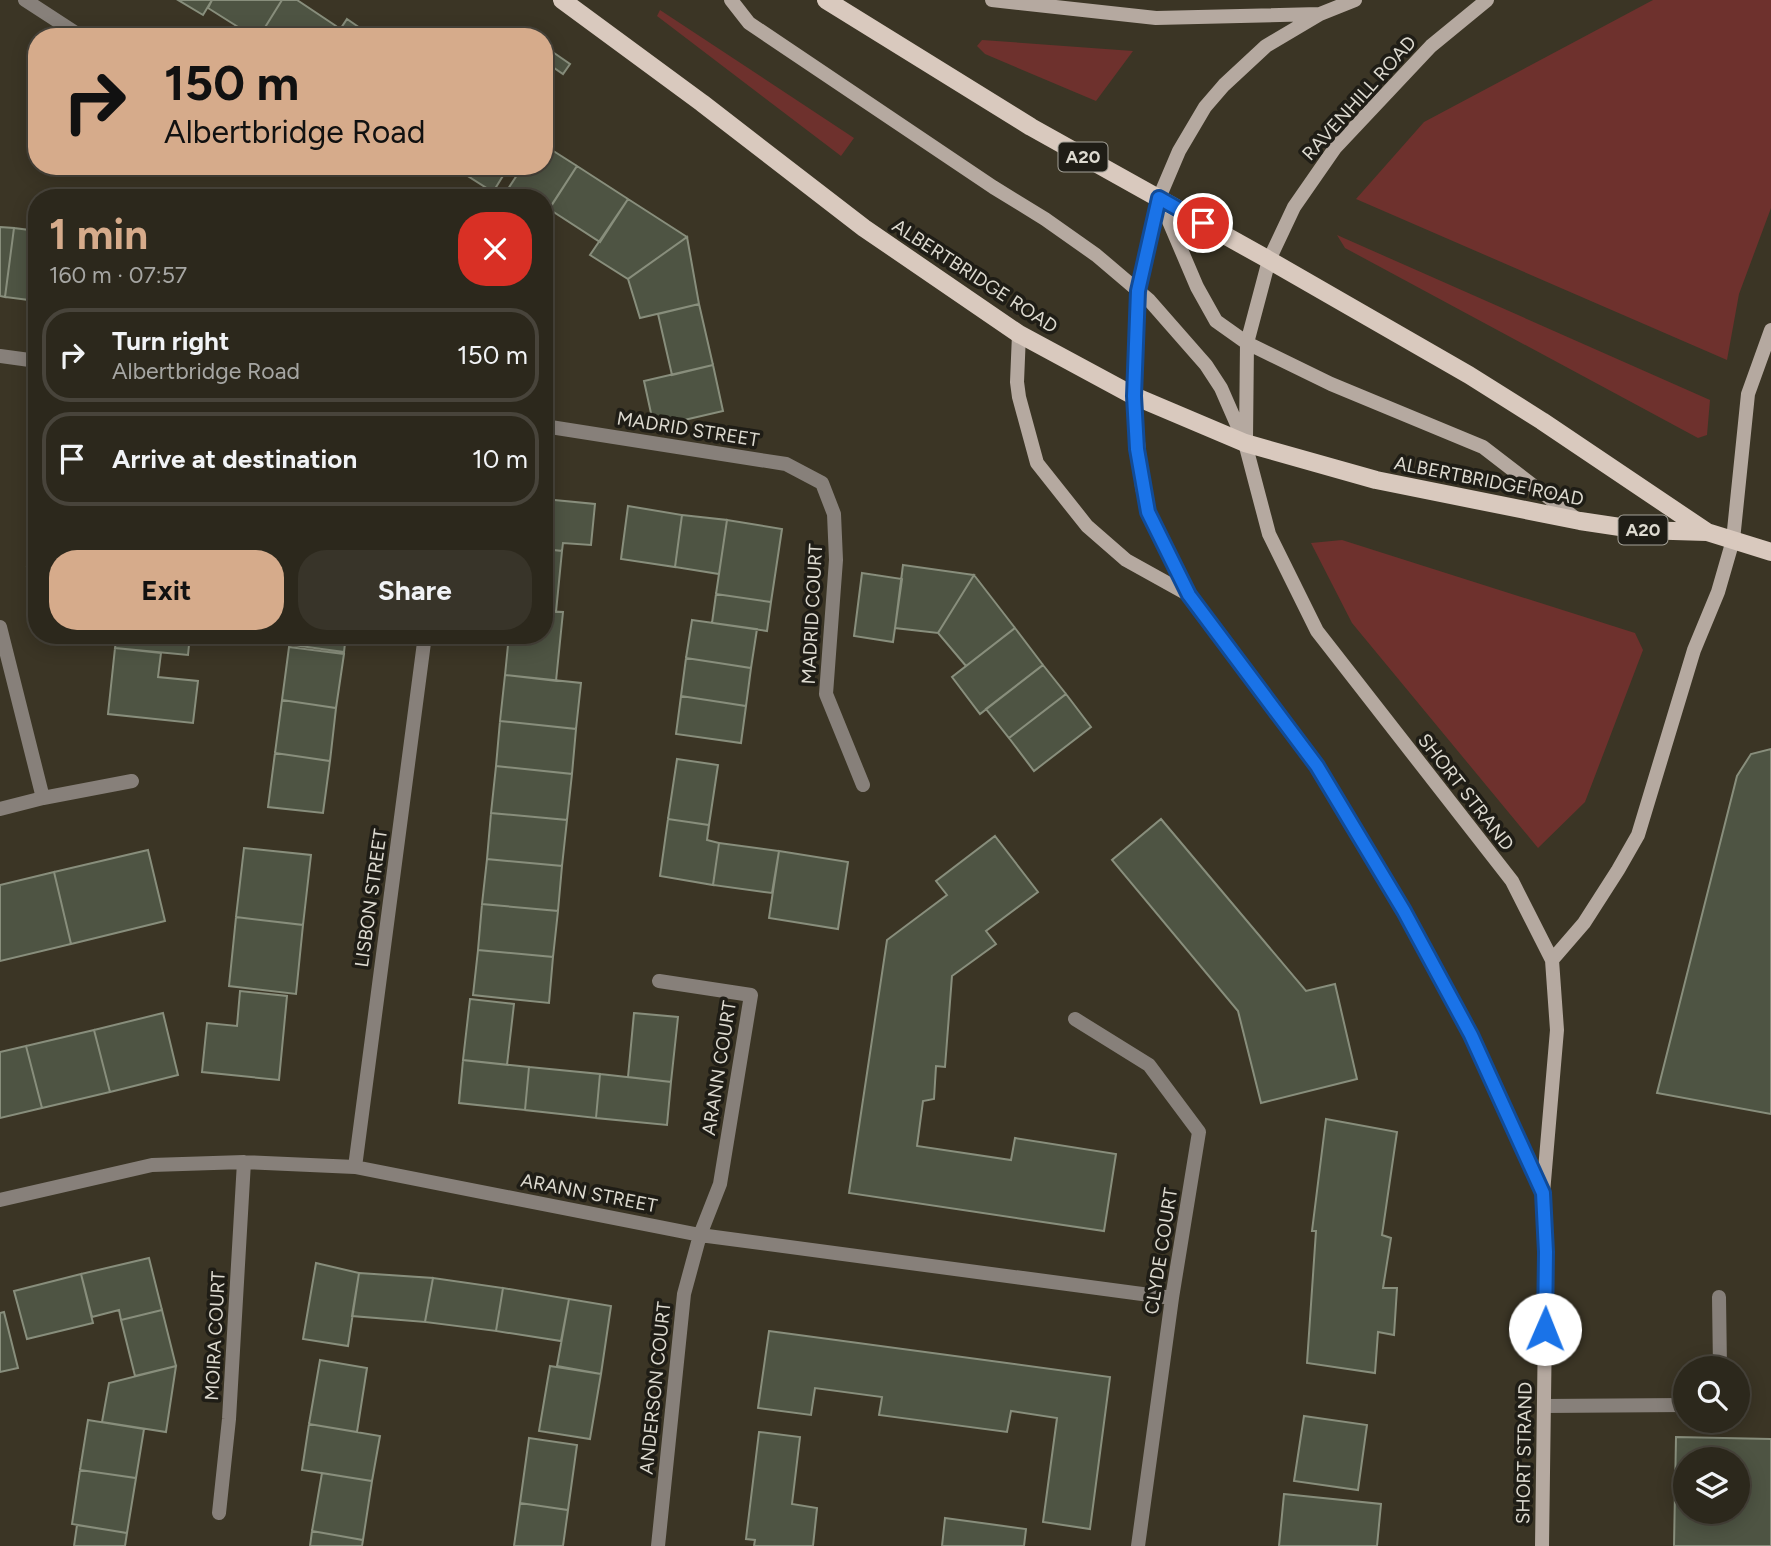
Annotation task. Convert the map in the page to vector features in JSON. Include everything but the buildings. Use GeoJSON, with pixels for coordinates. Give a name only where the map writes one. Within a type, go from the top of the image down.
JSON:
{"type":"FeatureCollection","features":[{"type":"Feature","properties":{"kind":"main road","name":"ALBERTBRIDGE ROAD"},"geometry":{"type":"LineString","coordinates":[[562,0],[702,103],[839,211],[1019,334],[1134,396],[1245,443],[1376,480],[1580,522],[1640,530],[1707,532],[1771,552]]}},
{"type":"Feature","properties":{"kind":"main road"},"geometry":{"type":"LineString","coordinates":[[731,0],[749,23],[1045,219],[1096,255],[1149,300],[1206,365],[1221,388],[1245,443]]}},
{"type":"Feature","properties":{"kind":"main road","name":"ALBERTBRIDGE ROAD"},"geometry":{"type":"LineString","coordinates":[[826,0],[1031,127],[1490,388],[1707,532]]}},
{"type":"Feature","properties":{"kind":"main road"},"geometry":{"type":"LineString","coordinates":[[992,0],[1156,18],[1320,13]]}},
{"type":"Feature","properties":{"kind":"main road"},"geometry":{"type":"LineString","coordinates":[[1355,0],[1320,13],[1266,46],[1224,85],[1205,107],[1179,151],[1159,198],[1197,287],[1216,321],[1247,343],[1331,384],[1483,447],[1580,522]]}},
{"type":"Feature","properties":{"kind":"main road","name":"RAVENHILL ROAD"},"geometry":{"type":"LineString","coordinates":[[1245,443],[1247,343],[1269,260],[1294,206],[1335,148],[1431,46],[1487,0]]}},
{"type":"Feature","properties":{"kind":"main road","name":"SHORT STRAND"},"geometry":{"type":"LineString","coordinates":[[1159,198],[1138,291],[1134,396],[1137,449],[1148,512],[1189,595],[1317,766],[1404,911],[1471,1035],[1543,1193]]}},
{"type":"Feature","properties":{"kind":"main road"},"geometry":{"type":"LineString","coordinates":[[1552,960],[1584,923],[1638,835],[1694,650],[1718,592],[1733,540],[1748,394],[1771,330]]}},
{"type":"Feature","properties":{"kind":"main road"},"geometry":{"type":"LineString","coordinates":[[1019,334],[1019,397],[1037,463],[1097,535],[1126,559],[1189,595]]}},
{"type":"Feature","properties":{"kind":"main road","name":"SHORT STRAND"},"geometry":{"type":"LineString","coordinates":[[1245,443],[1269,534],[1317,631],[1511,881],[1552,960],[1556,1030],[1543,1193],[1546,1252],[1542,1546]]}},
{"type":"Feature","properties":{"kind":"street"},"geometry":{"type":"LineString","coordinates":[[25,0],[68,28]]}},
{"type":"Feature","properties":{"kind":"street"},"geometry":{"type":"LineString","coordinates":[[0,356],[28,360]]}},
{"type":"Feature","properties":{"kind":"street","name":"MADRID STREET"},"geometry":{"type":"LineString","coordinates":[[553,427],[786,464],[822,483]]}},
{"type":"Feature","properties":{"kind":"street","name":"MADRID COURT"},"geometry":{"type":"LineString","coordinates":[[822,483],[834,514],[836,560],[826,694],[863,785]]}},
{"type":"Feature","properties":{"kind":"street"},"geometry":{"type":"LineString","coordinates":[[0,627],[43,798]]}},
{"type":"Feature","properties":{"kind":"street","name":"LISBON STREET"},"geometry":{"type":"LineString","coordinates":[[355,1167],[424,644]]}},
{"type":"Feature","properties":{"kind":"street"},"geometry":{"type":"LineString","coordinates":[[0,809],[132,781]]}},
{"type":"Feature","properties":{"kind":"street","name":"ARANN COURT"},"geometry":{"type":"LineString","coordinates":[[659,981],[751,995],[720,1184],[700,1235]]}},
{"type":"Feature","properties":{"kind":"street","name":"CLYDE COURT"},"geometry":{"type":"LineString","coordinates":[[1075,1019],[1149,1065],[1199,1132],[1172,1298],[1138,1546]]}},
{"type":"Feature","properties":{"kind":"street","name":"ARANN STREET"},"geometry":{"type":"LineString","coordinates":[[0,1200],[152,1165],[244,1162],[355,1167],[700,1235],[1172,1298]]}},
{"type":"Feature","properties":{"kind":"street","name":"MOIRA COURT"},"geometry":{"type":"LineString","coordinates":[[219,1513],[229,1419],[244,1162]]}},
{"type":"Feature","properties":{"kind":"street","name":"ANDERSON COURT"},"geometry":{"type":"LineString","coordinates":[[658,1546],[684,1294],[700,1235]]}},
{"type":"Feature","properties":{"kind":"street"},"geometry":{"type":"LineString","coordinates":[[1719,1297],[1720,1356]]}},
{"type":"Feature","properties":{"kind":"street"},"geometry":{"type":"LineString","coordinates":[[1544,1406],[1673,1405]]}},
{"type":"Feature","properties":{"kind":"shaded area"},"geometry":{"type":"Polygon","coordinates":[[[1653,0],[1771,0],[1771,208],[1739,294],[1727,360],[1356,199],[1424,122],[1653,0]]]}},
{"type":"Feature","properties":{"kind":"shaded area"},"geometry":{"type":"Polygon","coordinates":[[[660,10],[854,138],[841,156],[657,16],[660,10]]]}},
{"type":"Feature","properties":{"kind":"shaded area"},"geometry":{"type":"Polygon","coordinates":[[[982,40],[1133,51],[1096,101],[985,54],[977,46],[982,40]]]}},
{"type":"Feature","properties":{"kind":"shaded area"},"geometry":{"type":"Polygon","coordinates":[[[1337,235],[1710,400],[1707,435],[1698,438],[1345,248],[1337,235]]]}},
{"type":"Feature","properties":{"kind":"shaded area"},"geometry":{"type":"Polygon","coordinates":[[[1342,540],[1635,633],[1643,650],[1585,802],[1538,848],[1352,623],[1311,543],[1342,540]]]}},
{"type":"Feature","properties":{"kind":"route"},"geometry":{"type":"LineString","coordinates":[[1203,223],[1159,198],[1138,291],[1134,396],[1137,449],[1148,512],[1189,595],[1317,766],[1404,911],[1471,1035],[1543,1193],[1546,1252],[1545,1329]]}}]}
